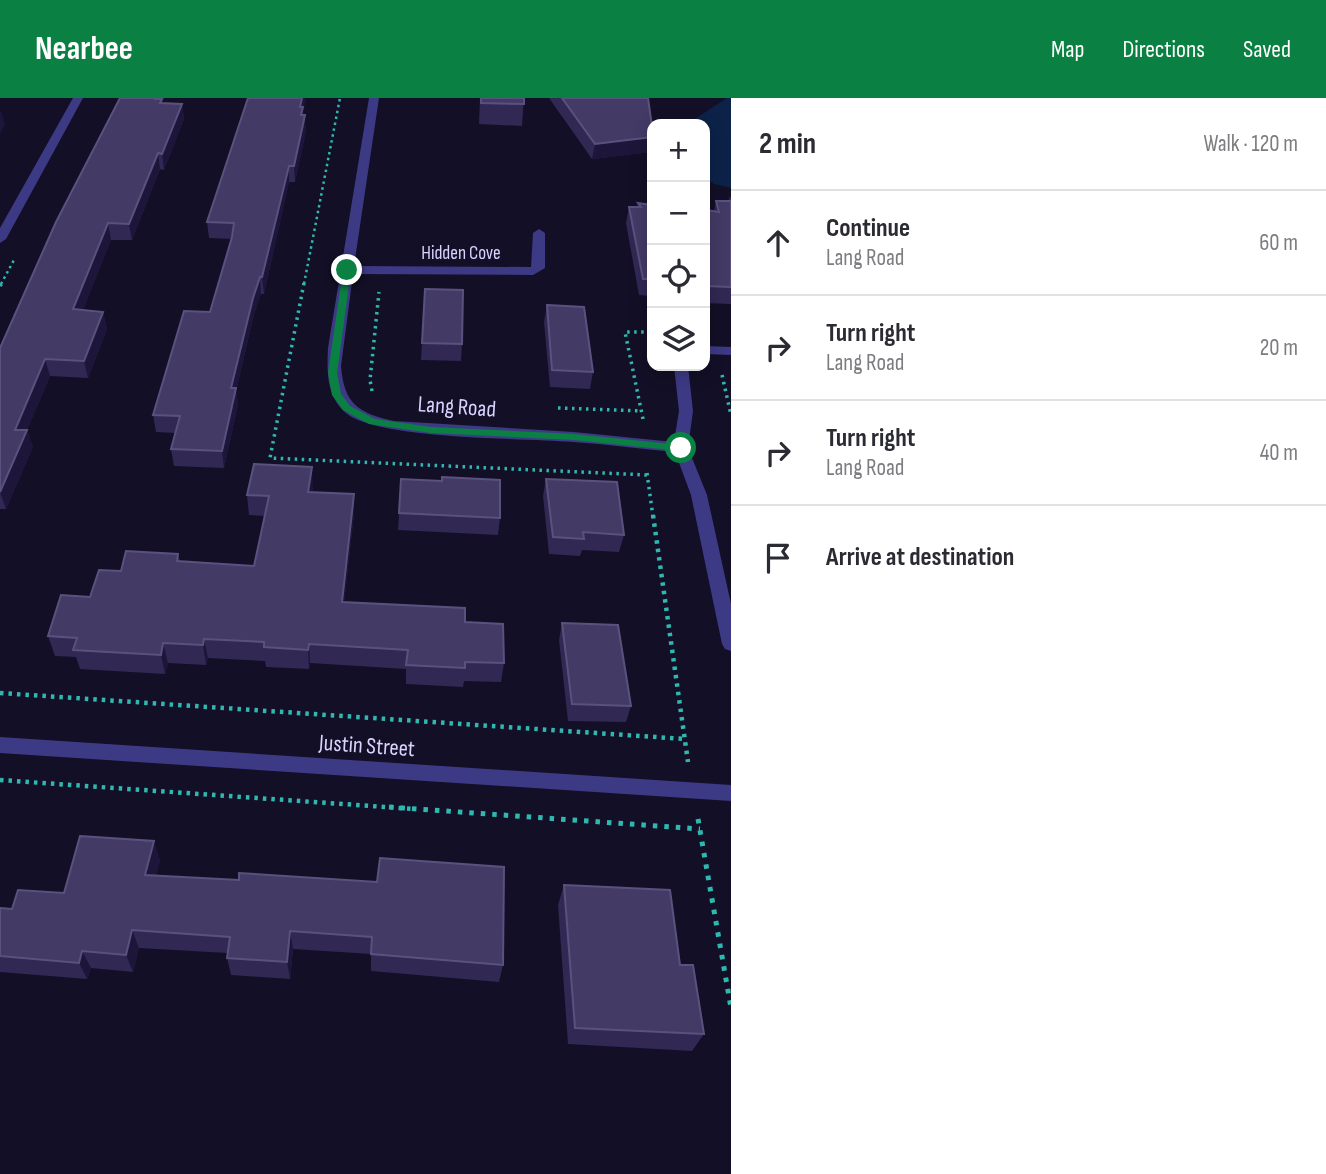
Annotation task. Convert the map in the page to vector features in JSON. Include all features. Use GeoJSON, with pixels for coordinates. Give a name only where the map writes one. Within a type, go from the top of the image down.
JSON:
{"type":"FeatureCollection","features":[{"type":"Feature","properties":{"kind":"street"},"geometry":{"type":"LineString","coordinates":[[0,239],[78,98]]}},
{"type":"Feature","properties":{"kind":"street","name":"Lang Road"},"geometry":{"type":"LineString","coordinates":[[374,98],[333,373],[337,395],[347,408],[373,422],[394,426],[681,448]]}},
{"type":"Feature","properties":{"kind":"street","name":"Hidden Cove"},"geometry":{"type":"LineString","coordinates":[[347,270],[533,271],[539,268],[538,233]]}},
{"type":"Feature","properties":{"kind":"street"},"geometry":{"type":"LineString","coordinates":[[710,350],[731,351]]}},
{"type":"Feature","properties":{"kind":"street"},"geometry":{"type":"LineString","coordinates":[[682,371],[686,411],[681,448],[699,495],[727,607],[731,644]]}},
{"type":"Feature","properties":{"kind":"street","name":"Justin Street"},"geometry":{"type":"LineString","coordinates":[[0,745],[731,793]]}},
{"type":"Feature","properties":{"kind":"path"},"geometry":{"type":"LineString","coordinates":[[341,98],[270,458],[647,475]]}},
{"type":"Feature","properties":{"kind":"path"},"geometry":{"type":"LineString","coordinates":[[373,395],[370,380],[382,271]]}},
{"type":"Feature","properties":{"kind":"path"},"geometry":{"type":"LineString","coordinates":[[647,332],[625,332],[648,445],[647,475],[692,790],[731,1008]]}},
{"type":"Feature","properties":{"kind":"path"},"geometry":{"type":"LineString","coordinates":[[548,407],[641,411]]}},
{"type":"Feature","properties":{"kind":"path"},"geometry":{"type":"LineString","coordinates":[[0,694],[685,739]]}},
{"type":"Feature","properties":{"kind":"path"},"geometry":{"type":"LineString","coordinates":[[0,780],[700,829]]}},
{"type":"Feature","properties":{"kind":"water"},"geometry":{"type":"Polygon","coordinates":[[[731,98],[731,188],[710,181],[710,119],[695,119],[731,98]]]}},
{"type":"Feature","properties":{"kind":"building"},"geometry":{"type":"Polygon","coordinates":[[[120,98],[155,98],[162,99],[160,103],[182,104],[162,154],[158,153],[129,224],[108,223],[73,309],[103,312],[84,361],[45,359],[15,430],[27,430],[0,492],[0,348],[56,222],[120,98]]]}},
{"type":"Feature","properties":{"kind":"building"},"geometry":{"type":"Polygon","coordinates":[[[248,98],[302,98],[301,115],[305,115],[294,166],[289,166],[262,277],[253,298],[231,388],[236,388],[222,451],[171,449],[180,416],[153,415],[184,311],[210,312],[234,223],[207,222],[248,98]]]}},
{"type":"Feature","properties":{"kind":"building"},"geometry":{"type":"Polygon","coordinates":[[[481,98],[524,98],[524,104],[481,103],[481,98]]]}},
{"type":"Feature","properties":{"kind":"building"},"geometry":{"type":"Polygon","coordinates":[[[562,98],[648,98],[651,119],[647,119],[647,138],[595,144],[562,98]]]}},
{"type":"Feature","properties":{"kind":"building"},"geometry":{"type":"Polygon","coordinates":[[[716,201],[731,201],[731,287],[710,286],[710,211],[719,212],[716,201]]]}},
{"type":"Feature","properties":{"kind":"building"},"geometry":{"type":"Polygon","coordinates":[[[638,203],[647,204],[647,279],[643,279],[629,207],[641,207],[638,203]]]}},
{"type":"Feature","properties":{"kind":"building"},"geometry":{"type":"Polygon","coordinates":[[[425,289],[463,290],[462,344],[422,343],[425,289]]]}},
{"type":"Feature","properties":{"kind":"building"},"geometry":{"type":"Polygon","coordinates":[[[547,305],[584,307],[593,372],[552,370],[547,305]]]}},
{"type":"Feature","properties":{"kind":"building"},"geometry":{"type":"Polygon","coordinates":[[[254,464],[312,467],[308,492],[354,494],[342,602],[465,608],[465,622],[503,624],[504,663],[465,662],[465,668],[406,665],[408,650],[309,644],[308,650],[264,647],[264,642],[204,639],[203,645],[163,643],[161,655],[73,650],[77,638],[48,636],[61,595],[90,597],[99,570],[121,571],[126,551],[178,554],[177,561],[254,566],[269,496],[247,495],[254,464]]]}},
{"type":"Feature","properties":{"kind":"building"},"geometry":{"type":"Polygon","coordinates":[[[442,477],[500,480],[500,518],[399,513],[401,479],[442,481],[442,477]]]}},
{"type":"Feature","properties":{"kind":"building"},"geometry":{"type":"Polygon","coordinates":[[[546,479],[617,482],[624,535],[583,532],[584,539],[553,537],[546,479]]]}},
{"type":"Feature","properties":{"kind":"building"},"geometry":{"type":"Polygon","coordinates":[[[562,623],[618,625],[631,706],[572,704],[562,623]]]}},
{"type":"Feature","properties":{"kind":"building"},"geometry":{"type":"Polygon","coordinates":[[[80,836],[154,841],[145,875],[239,880],[239,873],[377,882],[380,858],[504,867],[503,965],[371,954],[372,937],[290,931],[287,962],[227,958],[230,937],[132,930],[126,955],[82,951],[79,963],[0,956],[0,908],[12,909],[18,890],[64,893],[80,836]]]}},
{"type":"Feature","properties":{"kind":"building"},"geometry":{"type":"Polygon","coordinates":[[[564,885],[670,890],[680,965],[693,965],[704,1034],[575,1028],[564,885]]]}},
{"type":"Feature","properties":{"kind":"route"},"geometry":{"type":"LineString","coordinates":[[347,270],[333,373],[337,395],[347,408],[373,422],[431,430],[574,437],[681,448]]}}]}
